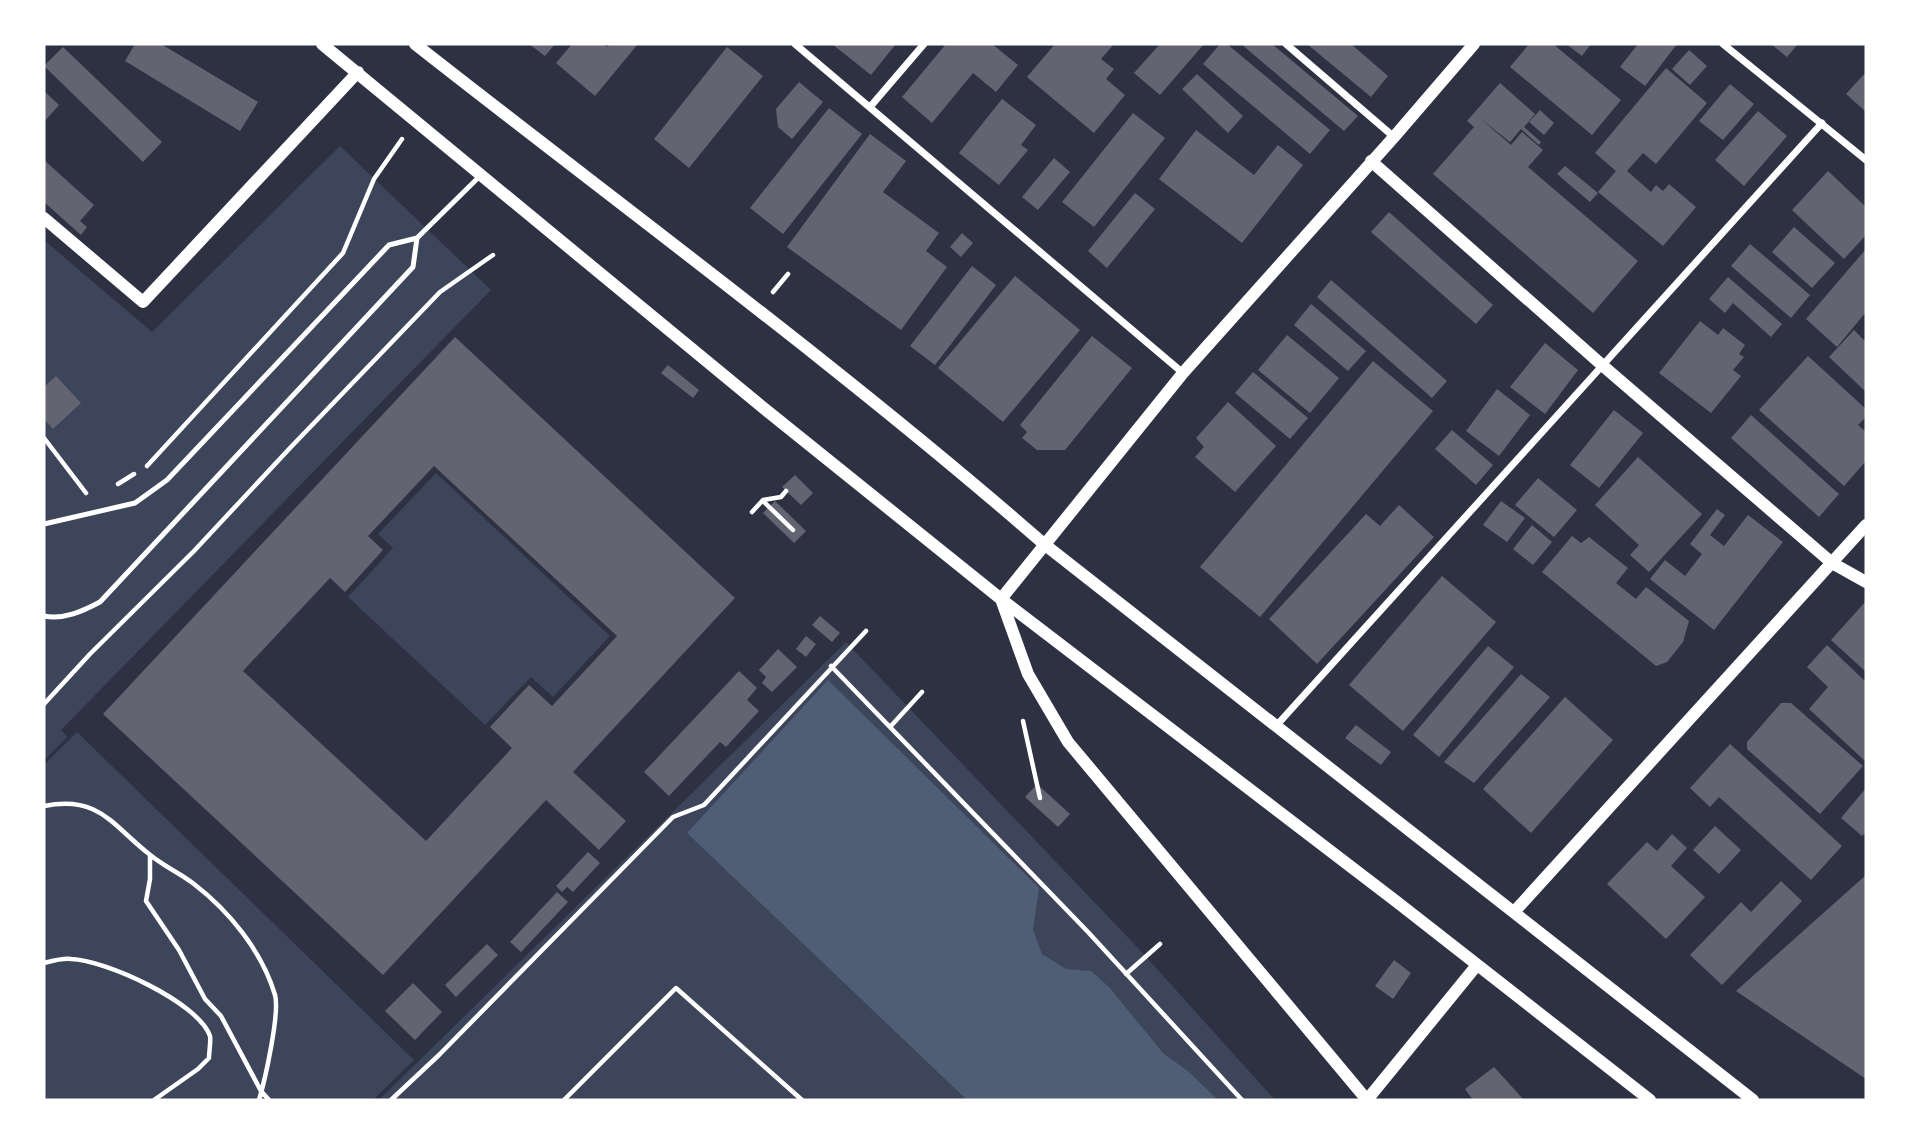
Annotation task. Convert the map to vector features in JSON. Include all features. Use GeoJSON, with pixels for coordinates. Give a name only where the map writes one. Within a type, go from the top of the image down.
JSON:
{"type":"FeatureCollection","features":[{"type":"Feature","properties":{"kind":"street"},"geometry":{"type":"LineString","coordinates":[[322,44],[1001,599],[1650,1100]]}},
{"type":"Feature","properties":{"kind":"street"},"geometry":{"type":"LineString","coordinates":[[415,44],[541,144],[649,223],[969,479],[1044,544],[1753,1100]]}},
{"type":"Feature","properties":{"kind":"street"},"geometry":{"type":"LineString","coordinates":[[795,44],[1183,373]]}},
{"type":"Feature","properties":{"kind":"street"},"geometry":{"type":"LineString","coordinates":[[870,107],[924,44]]}},
{"type":"Feature","properties":{"kind":"street"},"geometry":{"type":"LineString","coordinates":[[1286,44],[1394,137]]}},
{"type":"Feature","properties":{"kind":"street"},"geometry":{"type":"LineString","coordinates":[[1001,599],[1183,373],[1474,44]]}},
{"type":"Feature","properties":{"kind":"street"},"geometry":{"type":"LineString","coordinates":[[1723,44],[1866,159]]}},
{"type":"Feature","properties":{"kind":"street"},"geometry":{"type":"LineString","coordinates":[[44,218],[144,302],[358,72]]}},
{"type":"Feature","properties":{"kind":"street"},"geometry":{"type":"LineString","coordinates":[[1276,726],[1822,123]]}},
{"type":"Feature","properties":{"kind":"street"},"geometry":{"type":"LineString","coordinates":[[1371,161],[1602,365],[1832,562],[1866,582]]}},
{"type":"Feature","properties":{"kind":"street"},"geometry":{"type":"LineString","coordinates":[[1514,912],[1866,525]]}},
{"type":"Feature","properties":{"kind":"street"},"geometry":{"type":"LineString","coordinates":[[1001,599],[1028,674],[1068,742],[1367,1100],[1477,965]]}},
{"type":"Feature","properties":{"kind":"lane"},"geometry":{"type":"LineString","coordinates":[[44,524],[135,503],[167,480],[389,245],[416,238],[481,175]]}},
{"type":"Feature","properties":{"kind":"lane"},"geometry":{"type":"LineString","coordinates":[[44,616],[52,618],[80,613],[100,602],[413,267],[416,238]]}},
{"type":"Feature","properties":{"kind":"path"},"geometry":{"type":"LineString","coordinates":[[146,467],[343,253],[374,179],[416,119]]}},
{"type":"Feature","properties":{"kind":"path"},"geometry":{"type":"LineString","coordinates":[[44,704],[440,292],[493,255]]}},
{"type":"Feature","properties":{"kind":"path"},"geometry":{"type":"LineString","coordinates":[[773,293],[788,274]]}},
{"type":"Feature","properties":{"kind":"path"},"geometry":{"type":"LineString","coordinates":[[44,438],[88,495],[78,498]]}},
{"type":"Feature","properties":{"kind":"path"},"geometry":{"type":"LineString","coordinates":[[108,490],[136,473]]}},
{"type":"Feature","properties":{"kind":"path"},"geometry":{"type":"LineString","coordinates":[[752,512],[763,500],[780,497],[786,491]]}},
{"type":"Feature","properties":{"kind":"path"},"geometry":{"type":"LineString","coordinates":[[763,500],[793,530]]}},
{"type":"Feature","properties":{"kind":"path"},"geometry":{"type":"LineString","coordinates":[[391,1100],[439,1055],[673,817],[704,805],[866,631]]}},
{"type":"Feature","properties":{"kind":"path"},"geometry":{"type":"LineString","coordinates":[[831,666],[1126,974],[1242,1100]]}},
{"type":"Feature","properties":{"kind":"path"},"geometry":{"type":"LineString","coordinates":[[890,727],[922,692]]}},
{"type":"Feature","properties":{"kind":"path"},"geometry":{"type":"LineString","coordinates":[[1023,721],[1040,798]]}},
{"type":"Feature","properties":{"kind":"path"},"geometry":{"type":"LineString","coordinates":[[44,806],[74,804],[104,813],[150,855],[194,884],[231,918],[261,964],[276,997],[259,1100]]}},
{"type":"Feature","properties":{"kind":"path"},"geometry":{"type":"LineString","coordinates":[[150,855],[146,901],[179,950],[205,999],[221,1016],[261,1091],[269,1100]]}},
{"type":"Feature","properties":{"kind":"path"},"geometry":{"type":"LineString","coordinates":[[1126,974],[1160,944]]}},
{"type":"Feature","properties":{"kind":"path"},"geometry":{"type":"LineString","coordinates":[[44,963],[71,959],[107,968],[160,991],[197,1018],[210,1037],[209,1058],[154,1100]]}},
{"type":"Feature","properties":{"kind":"path"},"geometry":{"type":"LineString","coordinates":[[564,1100],[676,988],[802,1100]]}},
{"type":"Feature","properties":{"kind":"shaded area"},"geometry":{"type":"Polygon","coordinates":[[[340,146],[491,290],[61,730],[67,737],[44,760],[44,240],[152,332],[340,146]]]}},
{"type":"Feature","properties":{"kind":"shaded area"},"geometry":{"type":"Polygon","coordinates":[[[436,473],[610,636],[553,697],[531,677],[485,725],[348,597],[393,548],[378,534],[436,473]]]}},
{"type":"Feature","properties":{"kind":"shaded area"},"geometry":{"type":"Polygon","coordinates":[[[846,642],[1139,949],[1275,1100],[379,1100],[846,642]]]}},
{"type":"Feature","properties":{"kind":"shaded area"},"geometry":{"type":"Polygon","coordinates":[[[828,680],[1039,888],[1033,930],[1042,954],[1066,969],[1091,971],[1109,987],[1163,1053],[1189,1072],[1218,1100],[967,1100],[687,833],[828,680]]]}},
{"type":"Feature","properties":{"kind":"shaded area"},"geometry":{"type":"Polygon","coordinates":[[[77,732],[414,1060],[373,1100],[44,1100],[44,765],[77,732]]]}},
{"type":"Feature","properties":{"kind":"building"},"geometry":{"type":"Polygon","coordinates":[[[135,44],[161,44],[258,102],[240,131],[125,61],[135,44]]]}},
{"type":"Feature","properties":{"kind":"building"},"geometry":{"type":"Polygon","coordinates":[[[529,44],[555,44],[545,56],[529,44]]]}},
{"type":"Feature","properties":{"kind":"building"},"geometry":{"type":"Polygon","coordinates":[[[572,44],[603,44],[607,47],[610,44],[638,44],[595,96],[556,63],[572,44]]]}},
{"type":"Feature","properties":{"kind":"building"},"geometry":{"type":"Polygon","coordinates":[[[832,44],[896,44],[871,75],[832,44]]]}},
{"type":"Feature","properties":{"kind":"building"},"geometry":{"type":"Polygon","coordinates":[[[946,44],[992,44],[1018,65],[996,92],[973,73],[932,123],[902,97],[946,44]]]}},
{"type":"Feature","properties":{"kind":"building"},"geometry":{"type":"Polygon","coordinates":[[[1055,44],[1114,44],[1101,59],[1114,69],[1106,79],[1125,95],[1094,133],[1027,77],[1055,44]]]}},
{"type":"Feature","properties":{"kind":"building"},"geometry":{"type":"Polygon","coordinates":[[[1160,44],[1204,44],[1160,95],[1134,73],[1160,44]]]}},
{"type":"Feature","properties":{"kind":"building"},"geometry":{"type":"Polygon","coordinates":[[[1220,44],[1227,44],[1330,130],[1310,154],[1203,64],[1220,44]]]}},
{"type":"Feature","properties":{"kind":"building"},"geometry":{"type":"Polygon","coordinates":[[[1241,44],[1272,44],[1358,116],[1344,131],[1241,44]]]}},
{"type":"Feature","properties":{"kind":"building"},"geometry":{"type":"Polygon","coordinates":[[[1307,44],[1351,44],[1388,76],[1371,97],[1307,44]]]}},
{"type":"Feature","properties":{"kind":"building"},"geometry":{"type":"Polygon","coordinates":[[[1529,44],[1553,44],[1621,100],[1592,135],[1510,67],[1529,44]]]}},
{"type":"Feature","properties":{"kind":"building"},"geometry":{"type":"Polygon","coordinates":[[[1566,44],[1591,44],[1582,56],[1566,44]]]}},
{"type":"Feature","properties":{"kind":"building"},"geometry":{"type":"Polygon","coordinates":[[[1638,44],[1677,44],[1645,86],[1620,67],[1638,44]]]}},
{"type":"Feature","properties":{"kind":"building"},"geometry":{"type":"Polygon","coordinates":[[[1771,44],[1798,44],[1787,57],[1771,44]]]}},
{"type":"Feature","properties":{"kind":"building"},"geometry":{"type":"Polygon","coordinates":[[[63,47],[162,142],[143,162],[44,66],[63,47]]]}},
{"type":"Feature","properties":{"kind":"building"},"geometry":{"type":"Polygon","coordinates":[[[727,47],[763,76],[689,168],[654,139],[727,47]]]}},
{"type":"Feature","properties":{"kind":"building"},"geometry":{"type":"Polygon","coordinates":[[[1689,50],[1707,66],[1690,85],[1672,69],[1689,50]]]}},
{"type":"Feature","properties":{"kind":"building"},"geometry":{"type":"Polygon","coordinates":[[[1666,68],[1707,103],[1656,164],[1643,153],[1627,171],[1651,192],[1656,185],[1663,191],[1669,184],[1696,207],[1663,246],[1598,192],[1616,171],[1595,153],[1666,68]]]}},
{"type":"Feature","properties":{"kind":"building"},"geometry":{"type":"Polygon","coordinates":[[[1866,72],[1866,112],[1846,94],[1866,72]]]}},
{"type":"Feature","properties":{"kind":"building"},"geometry":{"type":"Polygon","coordinates":[[[1197,74],[1243,116],[1228,133],[1182,89],[1197,74]]]}},
{"type":"Feature","properties":{"kind":"building"},"geometry":{"type":"Polygon","coordinates":[[[799,82],[823,102],[792,139],[778,127],[776,109],[799,82]]]}},
{"type":"Feature","properties":{"kind":"building"},"geometry":{"type":"Polygon","coordinates":[[[1500,83],[1535,114],[1524,127],[1541,142],[1539,145],[1521,129],[1510,142],[1481,119],[1511,145],[1522,132],[1543,150],[1528,167],[1638,261],[1593,313],[1433,174],[1474,127],[1467,121],[1500,83]]]}},
{"type":"Feature","properties":{"kind":"building"},"geometry":{"type":"Polygon","coordinates":[[[1730,84],[1754,104],[1723,140],[1699,121],[1730,84]]]}},
{"type":"Feature","properties":{"kind":"building"},"geometry":{"type":"Polygon","coordinates":[[[44,91],[59,105],[44,122],[44,91]]]}},
{"type":"Feature","properties":{"kind":"building"},"geometry":{"type":"Polygon","coordinates":[[[1002,99],[1036,125],[1021,145],[1028,150],[999,185],[959,153],[1002,99]]]}},
{"type":"Feature","properties":{"kind":"building"},"geometry":{"type":"Polygon","coordinates":[[[829,108],[862,134],[783,234],[750,208],[829,108]]]}},
{"type":"Feature","properties":{"kind":"building"},"geometry":{"type":"Polygon","coordinates":[[[1540,110],[1554,123],[1544,135],[1529,122],[1540,110]]]}},
{"type":"Feature","properties":{"kind":"building"},"geometry":{"type":"Polygon","coordinates":[[[1758,111],[1787,136],[1744,186],[1715,160],[1758,111]]]}},
{"type":"Feature","properties":{"kind":"building"},"geometry":{"type":"Polygon","coordinates":[[[1133,113],[1165,138],[1094,227],[1062,202],[1133,113]]]}},
{"type":"Feature","properties":{"kind":"building"},"geometry":{"type":"Polygon","coordinates":[[[1196,130],[1254,175],[1278,145],[1303,165],[1242,243],[1159,179],[1196,130]]]}},
{"type":"Feature","properties":{"kind":"building"},"geometry":{"type":"Polygon","coordinates":[[[870,134],[906,161],[883,192],[939,233],[926,251],[947,267],[901,330],[787,247],[870,134]]]}},
{"type":"Feature","properties":{"kind":"building"},"geometry":{"type":"Polygon","coordinates":[[[1054,158],[1070,172],[1038,210],[1022,197],[1054,158]]]}},
{"type":"Feature","properties":{"kind":"building"},"geometry":{"type":"Polygon","coordinates":[[[44,160],[94,205],[80,221],[87,227],[81,235],[44,202],[44,160]]]}},
{"type":"Feature","properties":{"kind":"building"},"geometry":{"type":"Polygon","coordinates":[[[1565,166],[1598,193],[1590,202],[1557,174],[1565,166]]]}},
{"type":"Feature","properties":{"kind":"building"},"geometry":{"type":"Polygon","coordinates":[[[1828,171],[1866,207],[1866,235],[1844,259],[1792,210],[1828,171]]]}},
{"type":"Feature","properties":{"kind":"building"},"geometry":{"type":"Polygon","coordinates":[[[1135,193],[1155,209],[1107,268],[1088,251],[1135,193]]]}},
{"type":"Feature","properties":{"kind":"building"},"geometry":{"type":"Polygon","coordinates":[[[1389,212],[1493,305],[1476,324],[1371,232],[1389,212]]]}},
{"type":"Feature","properties":{"kind":"building"},"geometry":{"type":"Polygon","coordinates":[[[1794,227],[1835,263],[1812,288],[1772,252],[1794,227]]]}},
{"type":"Feature","properties":{"kind":"building"},"geometry":{"type":"Polygon","coordinates":[[[962,233],[973,243],[961,257],[950,247],[962,233]]]}},
{"type":"Feature","properties":{"kind":"building"},"geometry":{"type":"Polygon","coordinates":[[[1750,244],[1810,295],[1791,318],[1731,266],[1750,244]]]}},
{"type":"Feature","properties":{"kind":"building"},"geometry":{"type":"Polygon","coordinates":[[[1866,249],[1866,312],[1837,347],[1806,319],[1866,249]]]}},
{"type":"Feature","properties":{"kind":"building"},"geometry":{"type":"Polygon","coordinates":[[[972,266],[996,285],[935,365],[910,346],[972,266]]]}},
{"type":"Feature","properties":{"kind":"building"},"geometry":{"type":"Polygon","coordinates":[[[1015,276],[1080,330],[1003,422],[938,368],[1015,276]]]}},
{"type":"Feature","properties":{"kind":"building"},"geometry":{"type":"Polygon","coordinates":[[[1728,277],[1782,324],[1771,337],[1733,303],[1725,313],[1709,299],[1728,277]]]}},
{"type":"Feature","properties":{"kind":"building"},"geometry":{"type":"Polygon","coordinates":[[[1331,280],[1447,381],[1432,398],[1317,297],[1331,280]]]}},
{"type":"Feature","properties":{"kind":"building"},"geometry":{"type":"Polygon","coordinates":[[[1311,304],[1366,351],[1348,371],[1294,325],[1311,304]]]}},
{"type":"Feature","properties":{"kind":"building"},"geometry":{"type":"Polygon","coordinates":[[[1700,321],[1718,335],[1723,328],[1745,345],[1739,354],[1744,357],[1733,370],[1741,376],[1711,413],[1659,373],[1700,321]]]}},
{"type":"Feature","properties":{"kind":"building"},"geometry":{"type":"Polygon","coordinates":[[[1854,330],[1866,342],[1866,392],[1829,357],[1854,330]]]}},
{"type":"Feature","properties":{"kind":"building"},"geometry":{"type":"Polygon","coordinates":[[[1287,335],[1339,378],[1310,413],[1258,370],[1287,335]]]}},
{"type":"Feature","properties":{"kind":"building"},"geometry":{"type":"Polygon","coordinates":[[[1092,336],[1132,368],[1065,450],[1037,450],[1022,438],[1027,432],[1020,425],[1092,336]]]}},
{"type":"Feature","properties":{"kind":"building"},"geometry":{"type":"Polygon","coordinates":[[[455,337],[735,598],[573,772],[626,821],[599,850],[546,800],[383,975],[103,714],[455,337]],[[434,466],[368,536],[383,550],[345,592],[330,578],[243,671],[426,841],[512,748],[490,727],[529,685],[552,706],[617,636],[434,466]]]}},
{"type":"Feature","properties":{"kind":"building"},"geometry":{"type":"Polygon","coordinates":[[[1545,343],[1578,370],[1545,414],[1510,387],[1545,343]]]}},
{"type":"Feature","properties":{"kind":"building"},"geometry":{"type":"Polygon","coordinates":[[[1808,356],[1866,409],[1866,417],[1858,425],[1866,432],[1866,461],[1844,486],[1759,410],[1808,356]]]}},
{"type":"Feature","properties":{"kind":"building"},"geometry":{"type":"Polygon","coordinates":[[[1373,361],[1433,411],[1260,617],[1200,567],[1373,361]]]}},
{"type":"Feature","properties":{"kind":"building"},"geometry":{"type":"Polygon","coordinates":[[[668,365],[699,390],[693,398],[661,373],[668,365]]]}},
{"type":"Feature","properties":{"kind":"building"},"geometry":{"type":"Polygon","coordinates":[[[1253,372],[1308,418],[1290,439],[1235,393],[1253,372]]]}},
{"type":"Feature","properties":{"kind":"building"},"geometry":{"type":"Polygon","coordinates":[[[56,376],[81,403],[53,429],[44,419],[44,387],[56,376]]]}},
{"type":"Feature","properties":{"kind":"building"},"geometry":{"type":"Polygon","coordinates":[[[1497,389],[1530,415],[1499,456],[1466,431],[1497,389]]]}},
{"type":"Feature","properties":{"kind":"building"},"geometry":{"type":"Polygon","coordinates":[[[1228,402],[1276,446],[1235,492],[1195,457],[1204,447],[1196,438],[1228,402]]]}},
{"type":"Feature","properties":{"kind":"building"},"geometry":{"type":"Polygon","coordinates":[[[1614,410],[1643,433],[1599,488],[1570,465],[1614,410]]]}},
{"type":"Feature","properties":{"kind":"building"},"geometry":{"type":"Polygon","coordinates":[[[1751,415],[1839,494],[1819,517],[1731,438],[1751,415]]]}},
{"type":"Feature","properties":{"kind":"building"},"geometry":{"type":"Polygon","coordinates":[[[1452,430],[1493,465],[1476,485],[1435,449],[1452,430]]]}},
{"type":"Feature","properties":{"kind":"building"},"geometry":{"type":"Polygon","coordinates":[[[1638,457],[1702,514],[1649,572],[1630,555],[1639,545],[1595,505],[1638,457]]]}},
{"type":"Feature","properties":{"kind":"building"},"geometry":{"type":"Polygon","coordinates":[[[795,475],[813,493],[801,505],[782,487],[795,475]]]}},
{"type":"Feature","properties":{"kind":"building"},"geometry":{"type":"Polygon","coordinates":[[[1538,478],[1577,510],[1554,537],[1515,505],[1538,478]]]}},
{"type":"Feature","properties":{"kind":"building"},"geometry":{"type":"Polygon","coordinates":[[[775,501],[806,531],[794,543],[763,513],[775,501]]]}},
{"type":"Feature","properties":{"kind":"building"},"geometry":{"type":"Polygon","coordinates":[[[1501,501],[1525,518],[1507,542],[1483,525],[1501,501]]]}},
{"type":"Feature","properties":{"kind":"building"},"geometry":{"type":"Polygon","coordinates":[[[1399,505],[1434,537],[1317,664],[1269,619],[1366,514],[1380,526],[1399,505]]]}},
{"type":"Feature","properties":{"kind":"building"},"geometry":{"type":"Polygon","coordinates":[[[1717,509],[1725,515],[1710,535],[1724,546],[1748,515],[1783,542],[1714,630],[1650,579],[1665,560],[1685,576],[1702,554],[1690,544],[1717,509]]]}},
{"type":"Feature","properties":{"kind":"building"},"geometry":{"type":"Polygon","coordinates":[[[1532,525],[1552,542],[1533,565],[1513,549],[1532,525]]]}},
{"type":"Feature","properties":{"kind":"building"},"geometry":{"type":"Polygon","coordinates":[[[1572,536],[1581,543],[1589,537],[1628,568],[1616,583],[1636,599],[1646,587],[1689,621],[1683,642],[1667,662],[1656,666],[1542,572],[1572,536]]]}},
{"type":"Feature","properties":{"kind":"building"},"geometry":{"type":"Polygon","coordinates":[[[1442,576],[1496,622],[1403,731],[1349,685],[1442,576]]]}},
{"type":"Feature","properties":{"kind":"building"},"geometry":{"type":"Polygon","coordinates":[[[1866,601],[1866,672],[1831,640],[1866,601]]]}},
{"type":"Feature","properties":{"kind":"building"},"geometry":{"type":"Polygon","coordinates":[[[820,616],[840,633],[832,642],[812,625],[820,616]]]}},
{"type":"Feature","properties":{"kind":"building"},"geometry":{"type":"Polygon","coordinates":[[[806,636],[816,644],[806,657],[796,649],[806,636]]]}},
{"type":"Feature","properties":{"kind":"building"},"geometry":{"type":"Polygon","coordinates":[[[1827,645],[1866,682],[1866,762],[1809,709],[1828,687],[1807,667],[1827,645]]]}},
{"type":"Feature","properties":{"kind":"building"},"geometry":{"type":"Polygon","coordinates":[[[1488,646],[1514,667],[1439,757],[1413,735],[1488,646]]]}},
{"type":"Feature","properties":{"kind":"building"},"geometry":{"type":"Polygon","coordinates":[[[778,649],[797,667],[772,692],[762,683],[766,677],[759,670],[778,649]]]}},
{"type":"Feature","properties":{"kind":"building"},"geometry":{"type":"Polygon","coordinates":[[[739,671],[757,688],[747,700],[759,711],[726,747],[720,742],[669,796],[644,772],[739,671]]]}},
{"type":"Feature","properties":{"kind":"building"},"geometry":{"type":"Polygon","coordinates":[[[1521,674],[1550,697],[1474,783],[1444,762],[1521,674]]]}},
{"type":"Feature","properties":{"kind":"building"},"geometry":{"type":"Polygon","coordinates":[[[1565,697],[1613,740],[1531,833],[1483,789],[1565,697]]]}},
{"type":"Feature","properties":{"kind":"building"},"geometry":{"type":"Polygon","coordinates":[[[1781,703],[1791,703],[1863,766],[1820,814],[1747,749],[1747,742],[1781,703]]]}},
{"type":"Feature","properties":{"kind":"building"},"geometry":{"type":"Polygon","coordinates":[[[1356,725],[1391,752],[1381,765],[1345,738],[1356,725]]]}},
{"type":"Feature","properties":{"kind":"building"},"geometry":{"type":"Polygon","coordinates":[[[1730,744],[1842,846],[1811,880],[1719,797],[1710,807],[1690,788],[1730,744]]]}},
{"type":"Feature","properties":{"kind":"building"},"geometry":{"type":"Polygon","coordinates":[[[1037,784],[1070,814],[1058,827],[1025,797],[1037,784]]]}},
{"type":"Feature","properties":{"kind":"building"},"geometry":{"type":"Polygon","coordinates":[[[1866,788],[1866,832],[1862,836],[1841,818],[1866,788]]]}},
{"type":"Feature","properties":{"kind":"building"},"geometry":{"type":"Polygon","coordinates":[[[1715,826],[1741,850],[1719,874],[1693,850],[1715,826]]]}},
{"type":"Feature","properties":{"kind":"building"},"geometry":{"type":"Polygon","coordinates":[[[1672,834],[1687,848],[1671,866],[1705,897],[1666,939],[1607,884],[1647,842],[1657,851],[1672,834]]]}},
{"type":"Feature","properties":{"kind":"building"},"geometry":{"type":"Polygon","coordinates":[[[588,852],[600,863],[573,892],[567,887],[562,892],[556,886],[588,852]]]}},
{"type":"Feature","properties":{"kind":"building"},"geometry":{"type":"Polygon","coordinates":[[[1866,875],[1866,1079],[1736,991],[1866,875]]]}},
{"type":"Feature","properties":{"kind":"building"},"geometry":{"type":"Polygon","coordinates":[[[1781,881],[1802,901],[1722,985],[1690,955],[1741,902],[1751,912],[1781,881]]]}},
{"type":"Feature","properties":{"kind":"building"},"geometry":{"type":"Polygon","coordinates":[[[557,892],[568,902],[521,952],[510,942],[557,892]]]}},
{"type":"Feature","properties":{"kind":"building"},"geometry":{"type":"Polygon","coordinates":[[[487,944],[498,955],[456,997],[445,985],[487,944]]]}},
{"type":"Feature","properties":{"kind":"building"},"geometry":{"type":"Polygon","coordinates":[[[1394,960],[1411,973],[1393,999],[1375,986],[1394,960]]]}},
{"type":"Feature","properties":{"kind":"building"},"geometry":{"type":"Polygon","coordinates":[[[413,983],[442,1012],[415,1040],[385,1011],[413,983]]]}},
{"type":"Feature","properties":{"kind":"building"},"geometry":{"type":"Polygon","coordinates":[[[1494,1067],[1524,1100],[1473,1100],[1465,1089],[1494,1067]]]}}]}
